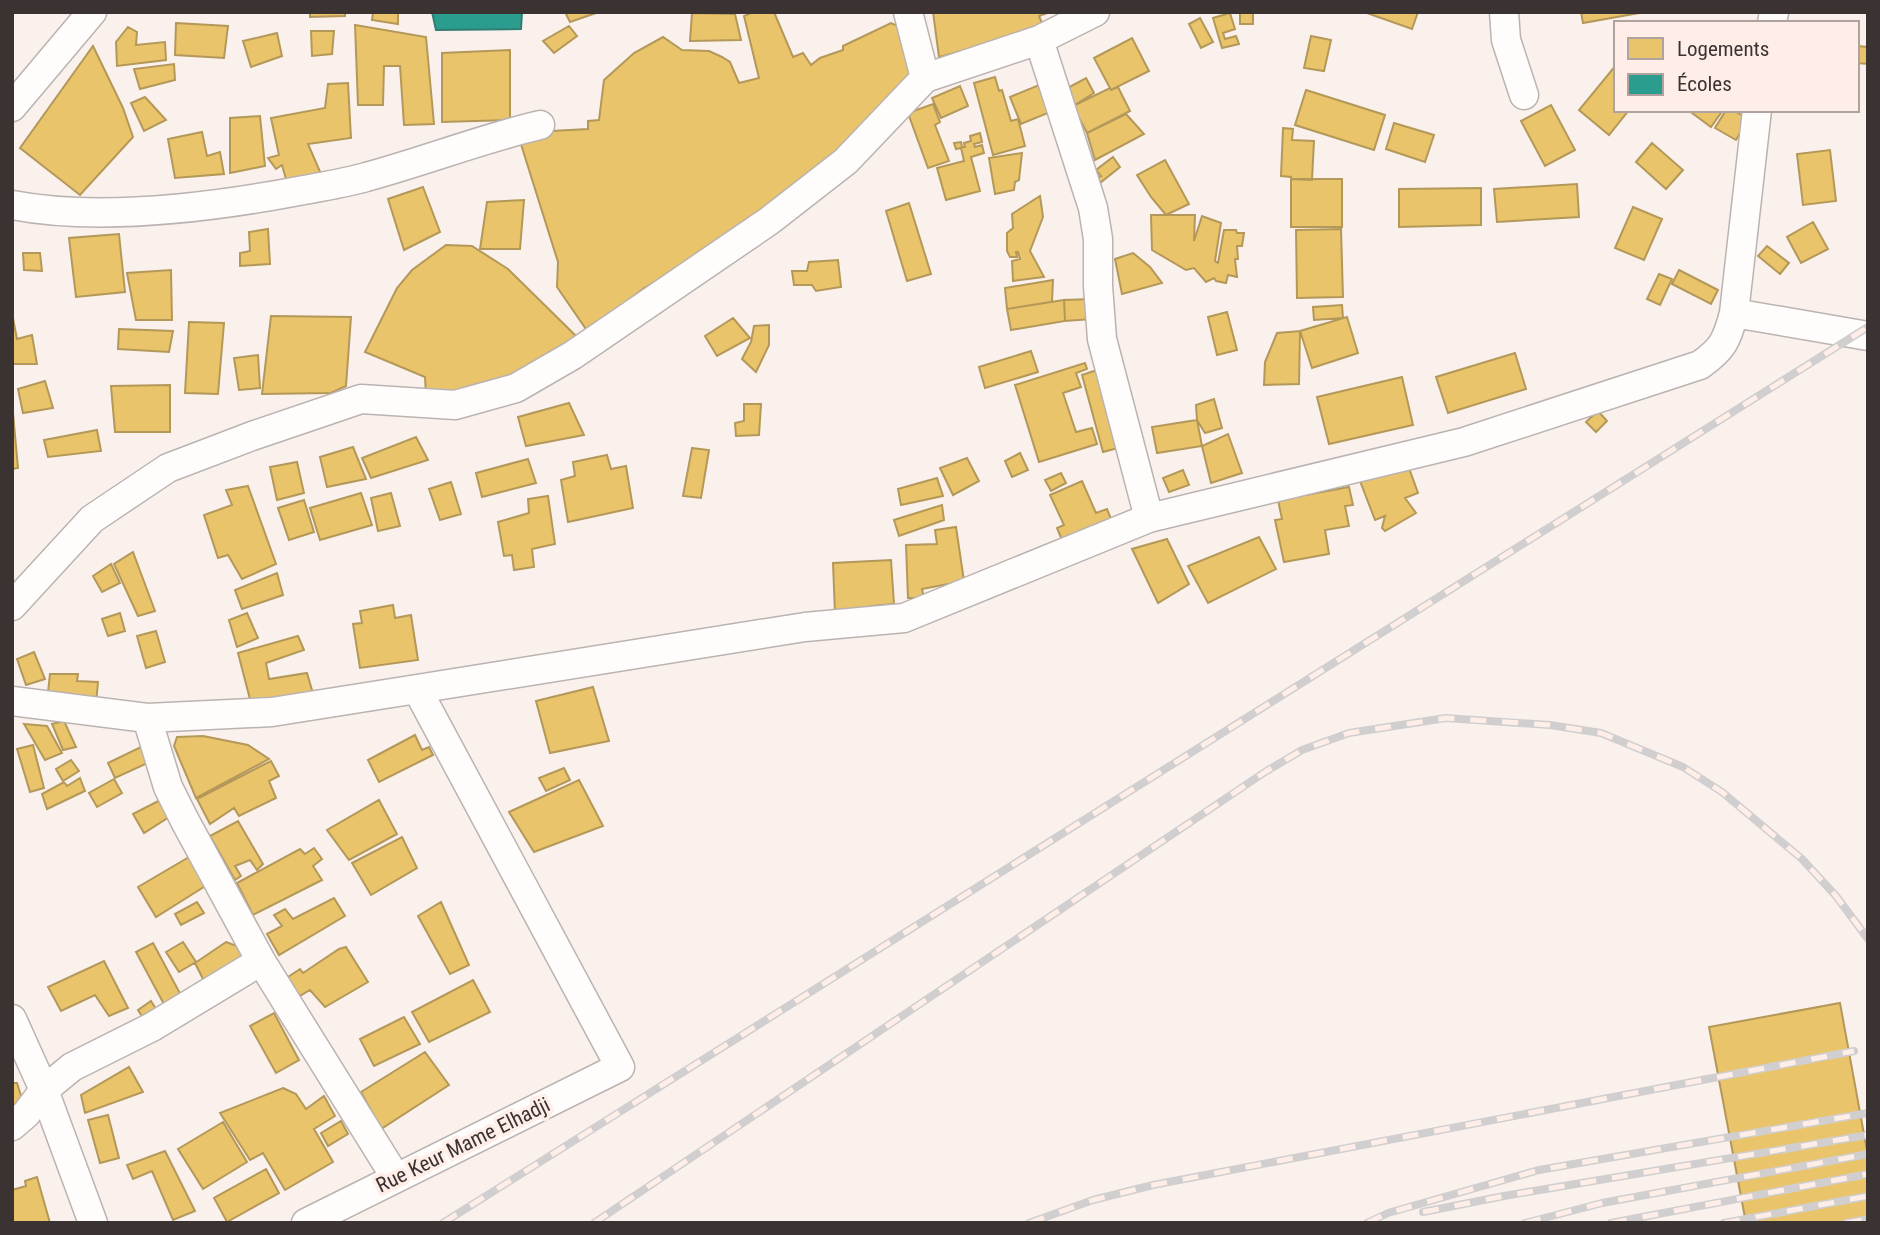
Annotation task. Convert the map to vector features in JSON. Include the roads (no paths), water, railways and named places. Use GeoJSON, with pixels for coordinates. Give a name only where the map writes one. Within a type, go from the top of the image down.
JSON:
{"type":"FeatureCollection","features":[{"type":"Feature","properties":{"kind":"street"},"geometry":{"type":"LineString","coordinates":[[12,107],[92,12]]}},
{"type":"Feature","properties":{"kind":"street"},"geometry":{"type":"LineString","coordinates":[[908,12],[925,78]]}},
{"type":"Feature","properties":{"kind":"street"},"geometry":{"type":"LineString","coordinates":[[12,606],[92,519],[168,468],[361,398],[456,405],[516,388],[573,355],[769,221],[846,161],[925,78],[1039,40],[1095,12]]}},
{"type":"Feature","properties":{"kind":"street"},"geometry":{"type":"LineString","coordinates":[[1504,12],[1506,40],[1524,95]]}},
{"type":"Feature","properties":{"kind":"street"},"geometry":{"type":"LineString","coordinates":[[1039,40],[1093,208],[1098,239],[1102,338],[1149,518]]}},
{"type":"Feature","properties":{"kind":"street"},"geometry":{"type":"LineString","coordinates":[[12,701],[147,718],[272,712],[805,627],[904,618],[1149,518],[1464,442],[1700,365],[1716,353],[1727,339],[1734,313],[1757,112]]}},
{"type":"Feature","properties":{"kind":"street"},"geometry":{"type":"LineString","coordinates":[[12,205],[38,210],[97,211],[208,205],[269,197],[365,177],[540,125]]}},
{"type":"Feature","properties":{"kind":"street"},"geometry":{"type":"LineString","coordinates":[[1734,313],[1868,336]]}},
{"type":"Feature","properties":{"kind":"street","name":"Rue Keur Mame Elhadji"},"geometry":{"type":"LineString","coordinates":[[306,1223],[620,1067],[416,689]]}},
{"type":"Feature","properties":{"kind":"street"},"geometry":{"type":"LineString","coordinates":[[147,718],[168,787],[261,961],[396,1178]]}},
{"type":"Feature","properties":{"kind":"street"},"geometry":{"type":"LineString","coordinates":[[12,1126],[26,1114],[44,1090],[72,1067],[152,1027],[261,961]]}},
{"type":"Feature","properties":{"kind":"street"},"geometry":{"type":"LineString","coordinates":[[12,1019],[44,1090],[93,1223]]}},
{"type":"Feature","properties":{"kind":"railway"},"geometry":{"type":"LineString","coordinates":[[443,1223],[1868,327]]}},
{"type":"Feature","properties":{"kind":"railway"},"geometry":{"type":"LineString","coordinates":[[594,1223],[1265,772],[1302,750],[1349,733],[1446,718],[1550,725],[1601,733],[1683,767],[1722,792],[1802,859],[1836,896],[1868,939]]}},
{"type":"Feature","properties":{"kind":"railway"},"geometry":{"type":"LineString","coordinates":[[1029,1223],[1093,1200],[1153,1185],[1854,1051]]}},
{"type":"Feature","properties":{"kind":"railway"},"geometry":{"type":"LineString","coordinates":[[1367,1223],[1388,1213],[1539,1170],[1868,1113]]}},
{"type":"Feature","properties":{"kind":"railway"},"geometry":{"type":"LineString","coordinates":[[1423,1212],[1868,1135]]}},
{"type":"Feature","properties":{"kind":"railway"},"geometry":{"type":"LineString","coordinates":[[1525,1223],[1602,1203],[1868,1154]]}},
{"type":"Feature","properties":{"kind":"railway"},"geometry":{"type":"LineString","coordinates":[[1611,1223],[1868,1174]]}},
{"type":"Feature","properties":{"kind":"railway"},"geometry":{"type":"LineString","coordinates":[[1724,1223],[1868,1196]]}},
{"type":"Feature","properties":{"kind":"railway"},"geometry":{"type":"LineString","coordinates":[[1846,1223],[1868,1219]]}}]}
